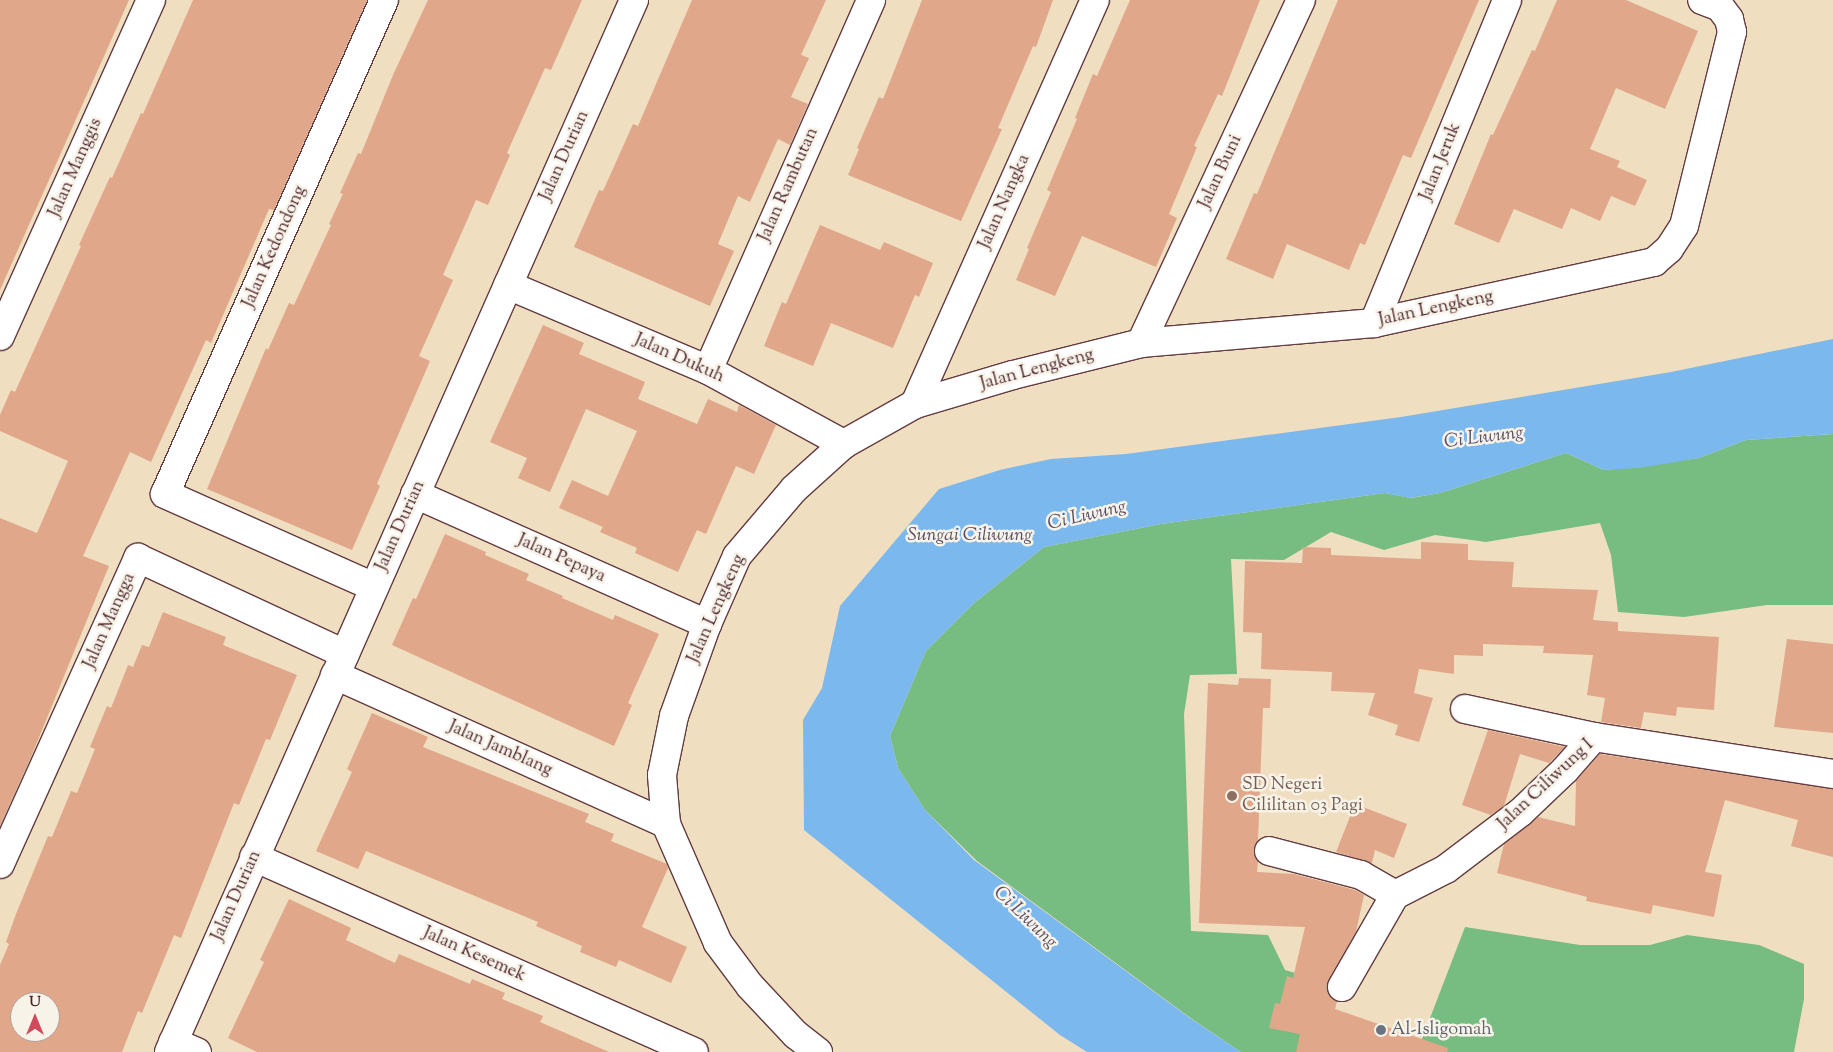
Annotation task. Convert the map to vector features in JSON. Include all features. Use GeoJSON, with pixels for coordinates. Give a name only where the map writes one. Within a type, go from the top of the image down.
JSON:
{"type":"FeatureCollection","features":[{"type":"Feature","properties":{"kind":"street","name":"Jalan Manggis"},"geometry":{"type":"LineString","coordinates":[[0,336],[151,0]]}},
{"type":"Feature","properties":{"kind":"street","name":"Jalan Kedondong"},"geometry":{"type":"LineString","coordinates":[[374,587],[165,494],[384,0]]}},
{"type":"Feature","properties":{"kind":"street","name":"Jalan Durian"},"geometry":{"type":"LineString","coordinates":[[179,1048],[254,857],[634,0]]}},
{"type":"Feature","properties":{"kind":"street","name":"Jalan Rambutan"},"geometry":{"type":"LineString","coordinates":[[708,370],[871,0]]}},
{"type":"Feature","properties":{"kind":"street","name":"Jalan Nangka"},"geometry":{"type":"LineString","coordinates":[[915,404],[1095,0]]}},
{"type":"Feature","properties":{"kind":"street","name":"Jalan Buni"},"geometry":{"type":"LineString","coordinates":[[1141,344],[1301,0]]}},
{"type":"Feature","properties":{"kind":"street","name":"Jalan Jeruk"},"geometry":{"type":"LineString","coordinates":[[1374,323],[1507,0]]}},
{"type":"Feature","properties":{"kind":"street","name":"Jalan Lengkeng"},"geometry":{"type":"LineString","coordinates":[[818,1052],[790,1043],[718,943],[666,824],[662,775],[674,716],[707,624],[737,556],[794,489],[844,444],[915,404],[1013,375],[1141,344],[1374,323],[1654,262],[1669,249],[1684,226],[1732,32],[1729,19],[1720,7],[1702,0]]}},
{"type":"Feature","properties":{"kind":"street","name":"Jalan Dukuh"},"geometry":{"type":"LineString","coordinates":[[508,285],[708,370],[844,444]]}},
{"type":"Feature","properties":{"kind":"street","name":"Jalan Pepaya"},"geometry":{"type":"LineString","coordinates":[[415,494],[707,624]]}},
{"type":"Feature","properties":{"kind":"street","name":"Jalan Mangga"},"geometry":{"type":"LineString","coordinates":[[0,864],[138,558],[340,665]]}},
{"type":"Feature","properties":{"kind":"street","name":"Jalan Jamblang"},"geometry":{"type":"LineString","coordinates":[[340,665],[666,824]]}},
{"type":"Feature","properties":{"kind":"street"},"geometry":{"type":"LineString","coordinates":[[1465,709],[1594,736]]}},
{"type":"Feature","properties":{"kind":"street","name":"Jalan Ciliwung I"},"geometry":{"type":"LineString","coordinates":[[1394,895],[1446,869],[1521,812],[1565,770],[1594,736],[1833,774]]}},
{"type":"Feature","properties":{"kind":"street"},"geometry":{"type":"LineString","coordinates":[[1269,852],[1361,875],[1394,895],[1342,987]]}},
{"type":"Feature","properties":{"kind":"street","name":"Jalan Kesemek"},"geometry":{"type":"LineString","coordinates":[[254,857],[694,1052]]}},
{"type":"Feature","properties":{"kind":"green space"},"geometry":{"type":"Polygon","coordinates":[[[1833,434],[1833,605],[1767,605],[1684,617],[1618,612],[1611,555],[1600,523],[1486,542],[1435,535],[1384,550],[1331,532],[1284,560],[1231,559],[1237,674],[1190,675],[1184,714],[1191,931],[1268,935],[1285,970],[1342,987],[1318,1052],[1241,1052],[1192,1019],[977,861],[925,810],[898,768],[890,736],[926,651],[973,604],[1044,547],[1161,524],[1385,493],[1411,498],[1440,493],[1566,453],[1604,470],[1699,458],[1746,440],[1833,434]]]}},
{"type":"Feature","properties":{"kind":"green space"},"geometry":{"type":"Polygon","coordinates":[[[1465,927],[1580,945],[1650,945],[1687,935],[1759,945],[1804,964],[1804,999],[1794,1052],[1417,1052],[1465,927]]]}},
{"type":"Feature","properties":{"kind":"water","name":"Sungai Ciliwung"},"geometry":{"type":"Polygon","coordinates":[[[1833,339],[1833,434],[1746,440],[1699,458],[1639,468],[1604,470],[1566,453],[1440,493],[1410,498],[1385,493],[1161,524],[1044,547],[973,604],[926,651],[890,736],[898,768],[925,810],[974,860],[1190,1018],[1241,1052],[1087,1052],[1060,1035],[804,830],[803,720],[822,688],[840,606],[939,489],[1000,470],[1051,459],[1126,454],[1401,417],[1671,372],[1833,339]]]}},
{"type":"Feature","properties":{"kind":"building"},"geometry":{"type":"Polygon","coordinates":[[[0,0],[129,0],[0,290],[0,0]]]}},
{"type":"Feature","properties":{"kind":"building"},"geometry":{"type":"Polygon","coordinates":[[[193,0],[367,0],[274,210],[269,209],[211,343],[206,340],[151,462],[130,452],[83,556],[109,566],[31,757],[0,826],[0,518],[37,533],[68,461],[0,431],[0,415],[11,390],[15,392],[81,246],[79,245],[141,113],[143,114],[193,0]]]}},
{"type":"Feature","properties":{"kind":"building"},"geometry":{"type":"Polygon","coordinates":[[[428,0],[582,0],[551,70],[545,68],[507,153],[510,155],[488,205],[476,200],[443,275],[453,280],[419,356],[430,361],[377,484],[380,486],[352,550],[207,489],[266,348],[268,350],[289,303],[294,305],[331,225],[329,224],[343,194],[340,193],[358,153],[361,154],[393,75],[428,0]]]}},
{"type":"Feature","properties":{"kind":"building"},"geometry":{"type":"Polygon","coordinates":[[[692,0],[826,0],[801,55],[809,58],[791,97],[808,104],[790,145],[778,139],[750,202],[738,196],[718,244],[734,251],[710,306],[574,247],[599,190],[603,191],[633,124],[638,126],[692,0]]]}},
{"type":"Feature","properties":{"kind":"building"},"geometry":{"type":"Polygon","coordinates":[[[922,0],[1053,0],[1036,47],[1033,46],[998,128],[1002,129],[961,221],[848,175],[859,149],[857,148],[879,97],[883,99],[922,0]]]}},
{"type":"Feature","properties":{"kind":"building"},"geometry":{"type":"Polygon","coordinates":[[[1130,0],[1260,0],[1222,96],[1218,94],[1194,146],[1197,147],[1169,214],[1177,218],[1156,267],[1082,236],[1055,296],[1016,280],[1029,249],[1027,248],[1051,192],[1047,190],[1077,119],[1075,118],[1093,74],[1097,76],[1130,0]]]}},
{"type":"Feature","properties":{"kind":"building"},"geometry":{"type":"Polygon","coordinates":[[[1338,0],[1479,0],[1411,158],[1403,155],[1365,245],[1360,243],[1349,270],[1287,244],[1273,279],[1226,259],[1254,193],[1257,194],[1338,0]]]}},
{"type":"Feature","properties":{"kind":"building"},"geometry":{"type":"Polygon","coordinates":[[[1557,0],[1626,0],[1698,31],[1665,109],[1616,88],[1590,149],[1620,161],[1617,167],[1647,180],[1635,206],[1611,196],[1600,221],[1571,208],[1562,229],[1514,209],[1499,243],[1454,224],[1491,134],[1493,135],[1532,50],[1535,51],[1557,0]]]}},
{"type":"Feature","properties":{"kind":"building"},"geometry":{"type":"Polygon","coordinates":[[[820,225],[880,250],[884,242],[933,263],[919,297],[915,295],[893,348],[831,323],[813,366],[764,346],[782,302],[786,304],[820,225]]]}},
{"type":"Feature","properties":{"kind":"building"},"geometry":{"type":"Polygon","coordinates":[[[543,325],[584,343],[579,354],[645,382],[638,399],[697,424],[708,399],[737,412],[739,405],[776,425],[754,474],[736,466],[706,534],[697,530],[678,572],[635,553],[637,548],[600,532],[603,527],[559,508],[572,480],[608,496],[637,431],[586,409],[550,492],[518,478],[527,458],[490,442],[543,325]]]}},
{"type":"Feature","properties":{"kind":"building"},"geometry":{"type":"Polygon","coordinates":[[[445,534],[486,552],[485,555],[529,574],[526,580],[563,596],[562,598],[613,620],[615,615],[659,634],[628,703],[632,705],[614,746],[392,645],[413,598],[416,599],[445,534]]]}},
{"type":"Feature","properties":{"kind":"building"},"geometry":{"type":"Polygon","coordinates":[[[1421,542],[1468,544],[1468,560],[1514,562],[1512,587],[1598,590],[1593,620],[1618,622],[1618,631],[1719,637],[1714,710],[1677,707],[1676,716],[1644,712],[1641,728],[1601,722],[1605,698],[1587,695],[1593,655],[1543,653],[1544,646],[1483,644],[1483,656],[1454,655],[1454,674],[1419,669],[1414,693],[1433,698],[1419,742],[1395,735],[1398,725],[1368,715],[1375,693],[1331,691],[1332,672],[1261,669],[1262,633],[1243,632],[1245,561],[1302,563],[1303,547],[1331,548],[1331,555],[1421,559],[1421,542]]]}},
{"type":"Feature","properties":{"kind":"building"},"geometry":{"type":"Polygon","coordinates":[[[163,612],[226,637],[223,645],[297,675],[270,740],[266,739],[239,805],[234,803],[181,938],[174,935],[142,1013],[138,1011],[122,1052],[0,1052],[0,965],[9,944],[6,942],[48,836],[52,837],[71,791],[77,793],[95,749],[90,747],[107,706],[111,708],[128,665],[133,667],[142,645],[149,647],[163,612]]]}},
{"type":"Feature","properties":{"kind":"building"},"geometry":{"type":"Polygon","coordinates":[[[1787,639],[1833,644],[1833,733],[1774,727],[1787,639]]]}},
{"type":"Feature","properties":{"kind":"building"},"geometry":{"type":"Polygon","coordinates":[[[1239,678],[1271,679],[1270,708],[1263,708],[1258,840],[1254,848],[1254,855],[1258,861],[1257,872],[1294,874],[1355,890],[1364,895],[1356,932],[1326,987],[1329,995],[1337,1001],[1335,1009],[1448,1048],[1447,1052],[1296,1052],[1300,1034],[1269,1028],[1275,1003],[1280,1004],[1287,976],[1293,978],[1305,927],[1199,923],[1208,683],[1238,685],[1239,678]]]}},
{"type":"Feature","properties":{"kind":"building"},"geometry":{"type":"Polygon","coordinates":[[[372,713],[428,737],[423,747],[589,814],[585,822],[614,834],[611,841],[667,864],[668,868],[642,927],[687,947],[671,983],[619,960],[616,967],[580,952],[582,946],[536,926],[538,922],[366,851],[358,869],[316,851],[352,772],[347,769],[372,713]]]}},
{"type":"Feature","properties":{"kind":"building"},"geometry":{"type":"Polygon","coordinates":[[[1488,730],[1565,747],[1549,763],[1520,754],[1504,806],[1491,815],[1462,805],[1488,730]]]}},
{"type":"Feature","properties":{"kind":"building"},"geometry":{"type":"Polygon","coordinates":[[[1600,754],[1833,789],[1833,857],[1791,846],[1798,820],[1725,800],[1705,872],[1722,875],[1714,917],[1653,905],[1651,914],[1586,901],[1587,897],[1497,873],[1504,844],[1538,817],[1575,826],[1576,781],[1600,754]]]}},
{"type":"Feature","properties":{"kind":"building"},"geometry":{"type":"Polygon","coordinates":[[[1355,804],[1407,824],[1394,858],[1375,850],[1372,863],[1336,852],[1355,804]]]}},
{"type":"Feature","properties":{"kind":"building"},"geometry":{"type":"Polygon","coordinates":[[[289,899],[351,928],[346,940],[395,963],[399,954],[470,984],[472,979],[505,993],[502,999],[543,1016],[540,1022],[609,1052],[257,1052],[228,1038],[264,962],[260,960],[289,899]]]}},
{"type":"Feature","properties":{"kind":"place","name":"SD Negeri Cililitan 03 Pagi"},"geometry":{"type":"Point","coordinates":[1232,796]}},
{"type":"Feature","properties":{"kind":"place","name":"Al-Isligomah"},"geometry":{"type":"Point","coordinates":[1381,1030]}},
{"type":"Feature","properties":{"kind":"water label","name":"Ci Liwung"},"geometry":{"type":"Point","coordinates":[1484,438]}},
{"type":"Feature","properties":{"kind":"water label","name":"Ci Liwung"},"geometry":{"type":"Point","coordinates":[1087,516]}},
{"type":"Feature","properties":{"kind":"water label","name":"Ci Liwung"},"geometry":{"type":"Point","coordinates":[1025,918]}}]}
